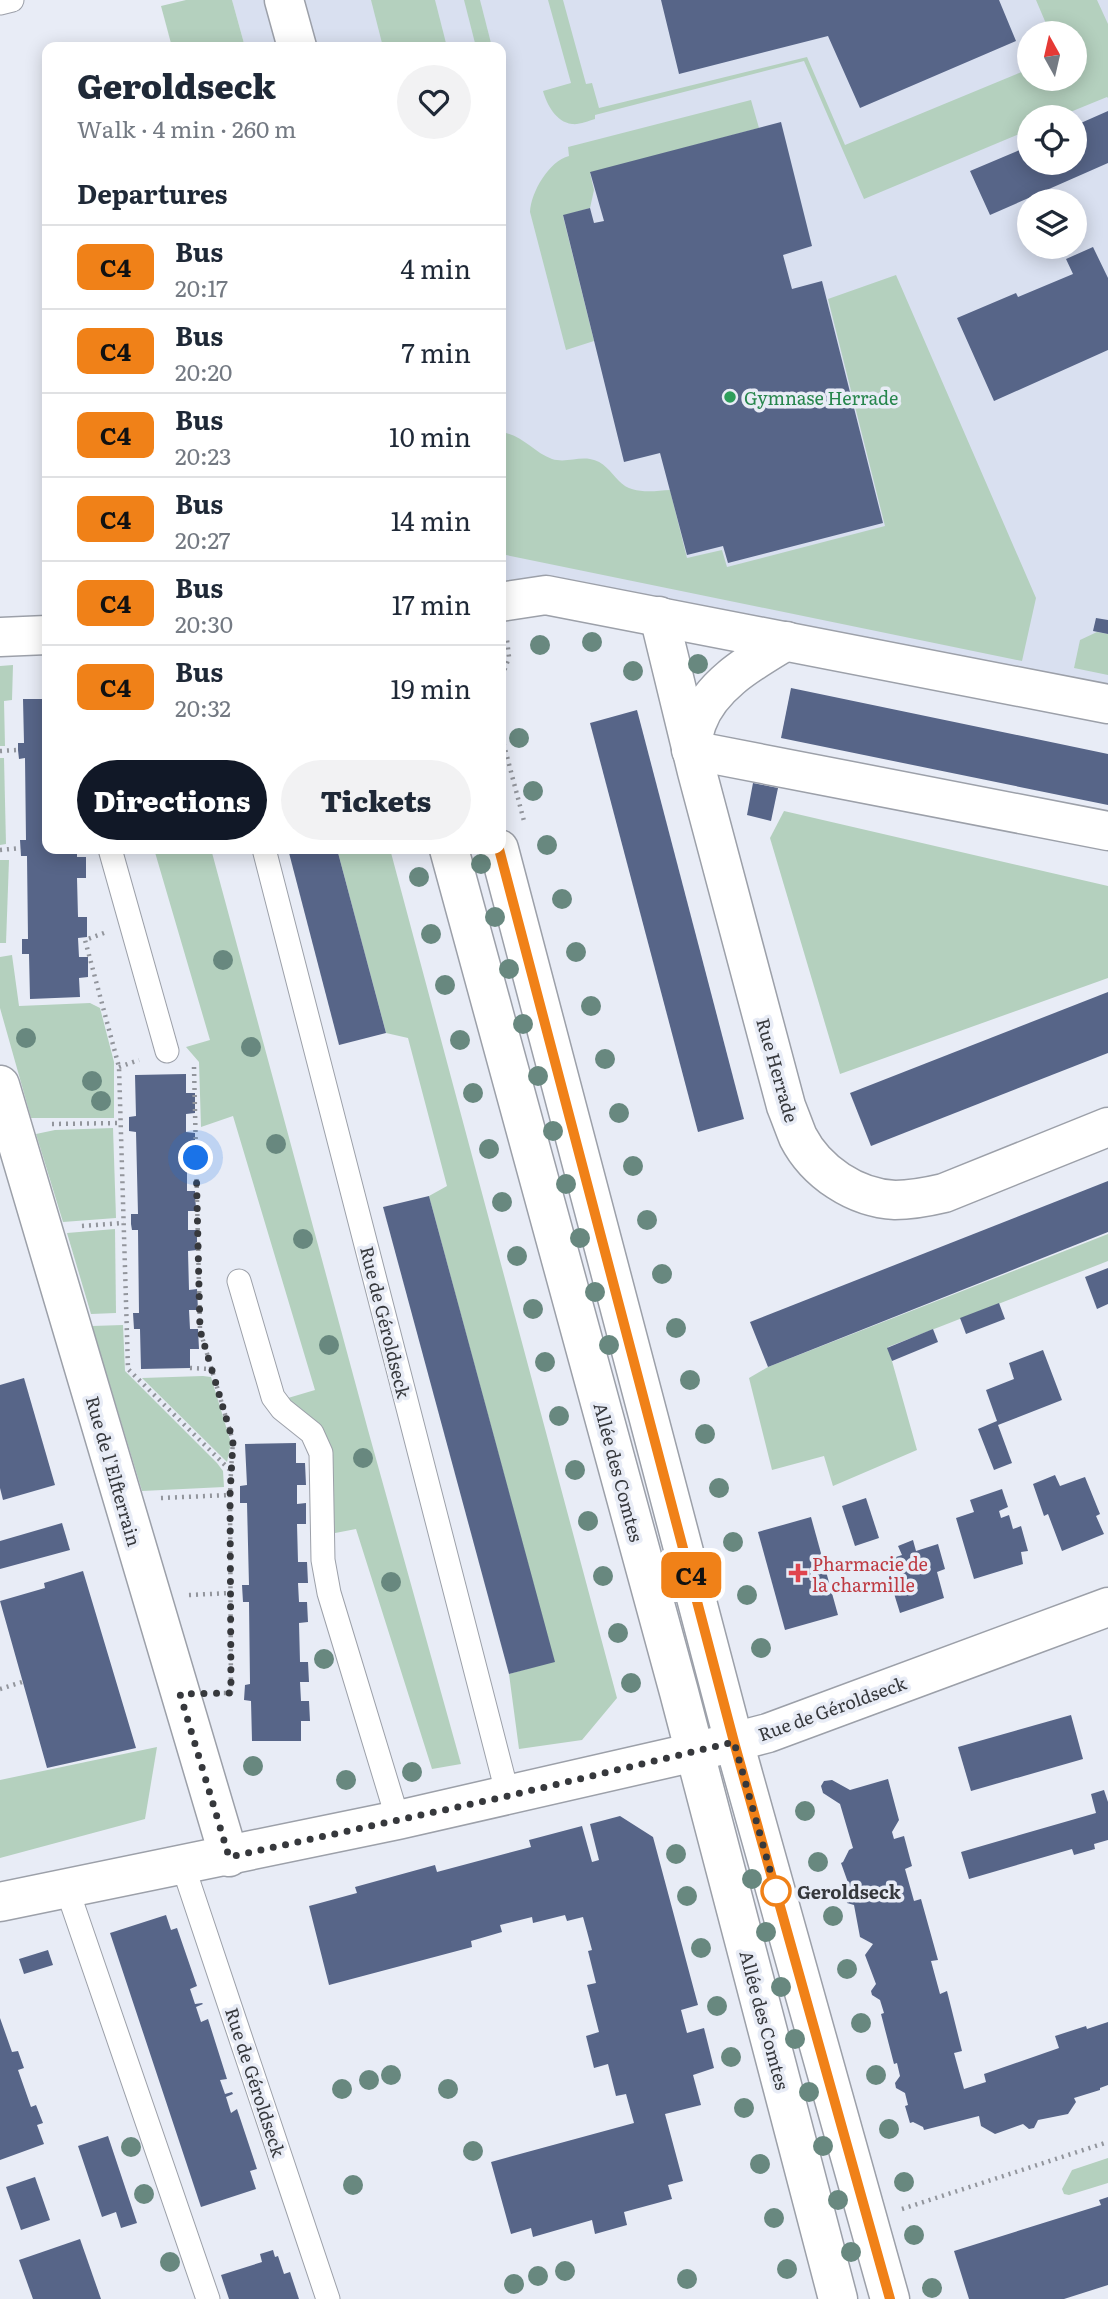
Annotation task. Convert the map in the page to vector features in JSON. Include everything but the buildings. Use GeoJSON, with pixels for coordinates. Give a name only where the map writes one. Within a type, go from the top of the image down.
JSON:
{"type":"FeatureCollection","features":[{"type":"Feature","properties":{"kind":"street"},"geometry":{"type":"LineString","coordinates":[[284,0],[296,42]]}},
{"type":"Feature","properties":{"kind":"street"},"geometry":{"type":"LineString","coordinates":[[506,601],[546,595],[1108,704]]}},
{"type":"Feature","properties":{"kind":"street","name":"Rue Herrade"},"geometry":{"type":"LineString","coordinates":[[659,616],[691,750],[786,1106],[799,1139],[817,1164],[838,1181],[865,1194],[892,1200],[917,1199],[944,1193],[1108,1127]]}},
{"type":"Feature","properties":{"kind":"street"},"geometry":{"type":"LineString","coordinates":[[0,637],[42,635]]}},
{"type":"Feature","properties":{"kind":"street"},"geometry":{"type":"LineString","coordinates":[[786,641],[750,663],[722,687],[706,706],[698,722],[691,750],[1108,831]]}},
{"type":"Feature","properties":{"kind":"street","name":"Allée des Comtes"},"geometry":{"type":"LineString","coordinates":[[450,854],[695,1752],[838,2299]]}},
{"type":"Feature","properties":{"kind":"street"},"geometry":{"type":"LineString","coordinates":[[500,854],[734,1742],[890,2299]]}},
{"type":"Feature","properties":{"kind":"street","name":"Rue de l'Elfterrain"},"geometry":{"type":"LineString","coordinates":[[0,1085],[229,1857]]}},
{"type":"Feature","properties":{"kind":"street","name":"Rue de Géroldseck"},"geometry":{"type":"LineString","coordinates":[[0,1902],[229,1857],[508,1796],[734,1742],[1106,1615]]}},
{"type":"Feature","properties":{"kind":"lane"},"geometry":{"type":"LineString","coordinates":[[0,4],[12,0]]}},
{"type":"Feature","properties":{"kind":"lane"},"geometry":{"type":"LineString","coordinates":[[111,854],[167,1051]]}},
{"type":"Feature","properties":{"kind":"lane","name":"Rue de Géroldseck"},"geometry":{"type":"LineString","coordinates":[[265,854],[508,1796]]}},
{"type":"Feature","properties":{"kind":"lane"},"geometry":{"type":"LineString","coordinates":[[239,1281],[273,1397],[282,1409],[312,1433],[321,1453],[323,1560],[329,1593],[398,1820]]}},
{"type":"Feature","properties":{"kind":"lane","name":"Rue de Géroldseck"},"geometry":{"type":"LineString","coordinates":[[183,1866],[328,2299]]}},
{"type":"Feature","properties":{"kind":"lane"},"geometry":{"type":"LineString","coordinates":[[67,1889],[208,2299]]}},
{"type":"Feature","properties":{"kind":"path"},"geometry":{"type":"LineString","coordinates":[[0,751],[19,750]]}},
{"type":"Feature","properties":{"kind":"path"},"geometry":{"type":"LineString","coordinates":[[0,850],[21,848]]}},
{"type":"Feature","properties":{"kind":"path"},"geometry":{"type":"LineString","coordinates":[[131,923],[85,940],[119,1067],[128,1369],[231,1471]]}},
{"type":"Feature","properties":{"kind":"path"},"geometry":{"type":"LineString","coordinates":[[119,1067],[167,1051],[184,1053],[193,1062],[200,1330],[233,1441],[230,1495],[231,1693],[180,1694]]}},
{"type":"Feature","properties":{"kind":"path"},"geometry":{"type":"LineString","coordinates":[[13,1128],[121,1123]]}},
{"type":"Feature","properties":{"kind":"path"},"geometry":{"type":"LineString","coordinates":[[190,1368],[212,1369]]}},
{"type":"Feature","properties":{"kind":"path"},"geometry":{"type":"LineString","coordinates":[[123,1500],[230,1495]]}},
{"type":"Feature","properties":{"kind":"path"},"geometry":{"type":"LineString","coordinates":[[0,1689],[22,1682]]}},
{"type":"Feature","properties":{"kind":"path"},"geometry":{"type":"LineString","coordinates":[[893,2212],[1108,2142]]}},
{"type":"Feature","properties":{"kind":"shaded area"},"geometry":{"type":"Polygon","coordinates":[[[232,0],[1108,0],[1108,695],[506,598],[506,42],[244,42],[232,0]]]}},
{"type":"Feature","properties":{"kind":"green space"},"geometry":{"type":"Polygon","coordinates":[[[186,0],[232,0],[244,42],[171,42],[161,6],[186,0]]]}},
{"type":"Feature","properties":{"kind":"green space"},"geometry":{"type":"Polygon","coordinates":[[[371,0],[435,0],[446,42],[382,42],[371,0]]]}},
{"type":"Feature","properties":{"kind":"green space"},"geometry":{"type":"Polygon","coordinates":[[[464,0],[480,0],[491,42],[475,42],[464,0]]]}},
{"type":"Feature","properties":{"kind":"green space"},"geometry":{"type":"Polygon","coordinates":[[[548,0],[563,0],[586,84],[592,83],[599,108],[807,57],[845,145],[1017,74],[1017,91],[1087,91],[1087,21],[1045,21],[1036,0],[1097,0],[1108,24],[1108,98],[1087,105],[1017,105],[1017,135],[864,199],[804,61],[595,115],[595,119],[572,124],[557,116],[543,91],[571,83],[548,0]]]}},
{"type":"Feature","properties":{"kind":"green space"},"geometry":{"type":"Polygon","coordinates":[[[751,100],[759,128],[590,173],[594,190],[590,208],[563,216],[594,341],[566,350],[530,212],[542,178],[555,164],[569,156],[568,147],[751,100]]]}},
{"type":"Feature","properties":{"kind":"green space"},"geometry":{"type":"Polygon","coordinates":[[[896,275],[1036,598],[1022,661],[506,555],[506,433],[552,459],[595,460],[630,488],[643,491],[670,490],[687,558],[722,550],[727,567],[885,526],[828,299],[896,275]]]}},
{"type":"Feature","properties":{"kind":"green space"},"geometry":{"type":"Polygon","coordinates":[[[1097,632],[1108,634],[1108,675],[1074,668],[1080,640],[1097,632]]]}},
{"type":"Feature","properties":{"kind":"green space"},"geometry":{"type":"Polygon","coordinates":[[[13,665],[12,700],[4,701],[5,746],[0,746],[0,666],[13,665]]]}},
{"type":"Feature","properties":{"kind":"green space"},"geometry":{"type":"Polygon","coordinates":[[[0,758],[4,758],[6,844],[0,845],[0,758]]]}},
{"type":"Feature","properties":{"kind":"green space"},"geometry":{"type":"Polygon","coordinates":[[[784,811],[1108,886],[1108,978],[840,1074],[770,838],[784,811]]]}},
{"type":"Feature","properties":{"kind":"green space"},"geometry":{"type":"Polygon","coordinates":[[[155,854],[212,854],[461,1764],[432,1769],[356,1529],[330,1534],[319,1427],[288,1398],[315,1390],[233,1116],[201,1127],[199,1062],[186,1047],[210,1040],[155,854]]]}},
{"type":"Feature","properties":{"kind":"green space"},"geometry":{"type":"Polygon","coordinates":[[[338,854],[391,854],[617,1698],[582,1740],[519,1749],[509,1674],[554,1661],[429,1196],[447,1186],[408,1038],[386,1033],[338,854]]]}},
{"type":"Feature","properties":{"kind":"green space"},"geometry":{"type":"Polygon","coordinates":[[[0,860],[9,860],[6,943],[0,943],[0,860]]]}},
{"type":"Feature","properties":{"kind":"green space"},"geometry":{"type":"Polygon","coordinates":[[[12,955],[19,1006],[90,1003],[100,1008],[114,1062],[114,1118],[31,1118],[0,1008],[0,957],[12,955]]]}},
{"type":"Feature","properties":{"kind":"green space"},"geometry":{"type":"Polygon","coordinates":[[[113,1128],[116,1218],[63,1222],[36,1134],[55,1130],[113,1128]]]}},
{"type":"Feature","properties":{"kind":"green space"},"geometry":{"type":"Polygon","coordinates":[[[115,1229],[116,1313],[91,1314],[67,1233],[115,1229]]]}},
{"type":"Feature","properties":{"kind":"green space"},"geometry":{"type":"Polygon","coordinates":[[[1108,1234],[1108,1261],[888,1347],[917,1450],[833,1486],[824,1456],[772,1470],[749,1378],[768,1367],[1108,1234]]]}},
{"type":"Feature","properties":{"kind":"green space"},"geometry":{"type":"Polygon","coordinates":[[[123,1325],[125,1371],[217,1463],[223,1471],[224,1487],[142,1491],[92,1326],[123,1325]]]}},
{"type":"Feature","properties":{"kind":"green space"},"geometry":{"type":"Polygon","coordinates":[[[211,1377],[231,1443],[227,1462],[142,1378],[211,1377]]]}},
{"type":"Feature","properties":{"kind":"green space"},"geometry":{"type":"Polygon","coordinates":[[[157,1747],[145,1819],[0,1858],[0,1780],[157,1747]]]}},
{"type":"Feature","properties":{"kind":"green space"},"geometry":{"type":"Polygon","coordinates":[[[1108,2158],[1108,2183],[1069,2195],[1064,2194],[1062,2189],[1072,2170],[1108,2158]]]}},
{"type":"Feature","properties":{"kind":"bus line","name":"C4"},"geometry":{"type":"LineString","coordinates":[[500,854],[734,1742],[890,2299]]}},
{"type":"Feature","properties":{"kind":"place","name":"Gymnase Herrade"},"geometry":{"type":"Point","coordinates":[730,397]}},
{"type":"Feature","properties":{"kind":"place","name":"Pharmacie de la charmille"},"geometry":{"type":"Point","coordinates":[798,1573]}},
{"type":"Feature","properties":{"kind":"place","name":"Geroldseck"},"geometry":{"type":"Point","coordinates":[776,1891]}},
{"type":"Feature","properties":{"kind":"route"},"geometry":{"type":"LineString","coordinates":[[196,1158],[200,1330],[233,1441],[230,1495],[231,1693],[180,1694],[229,1857],[508,1796],[734,1742],[776,1891]]}}]}
